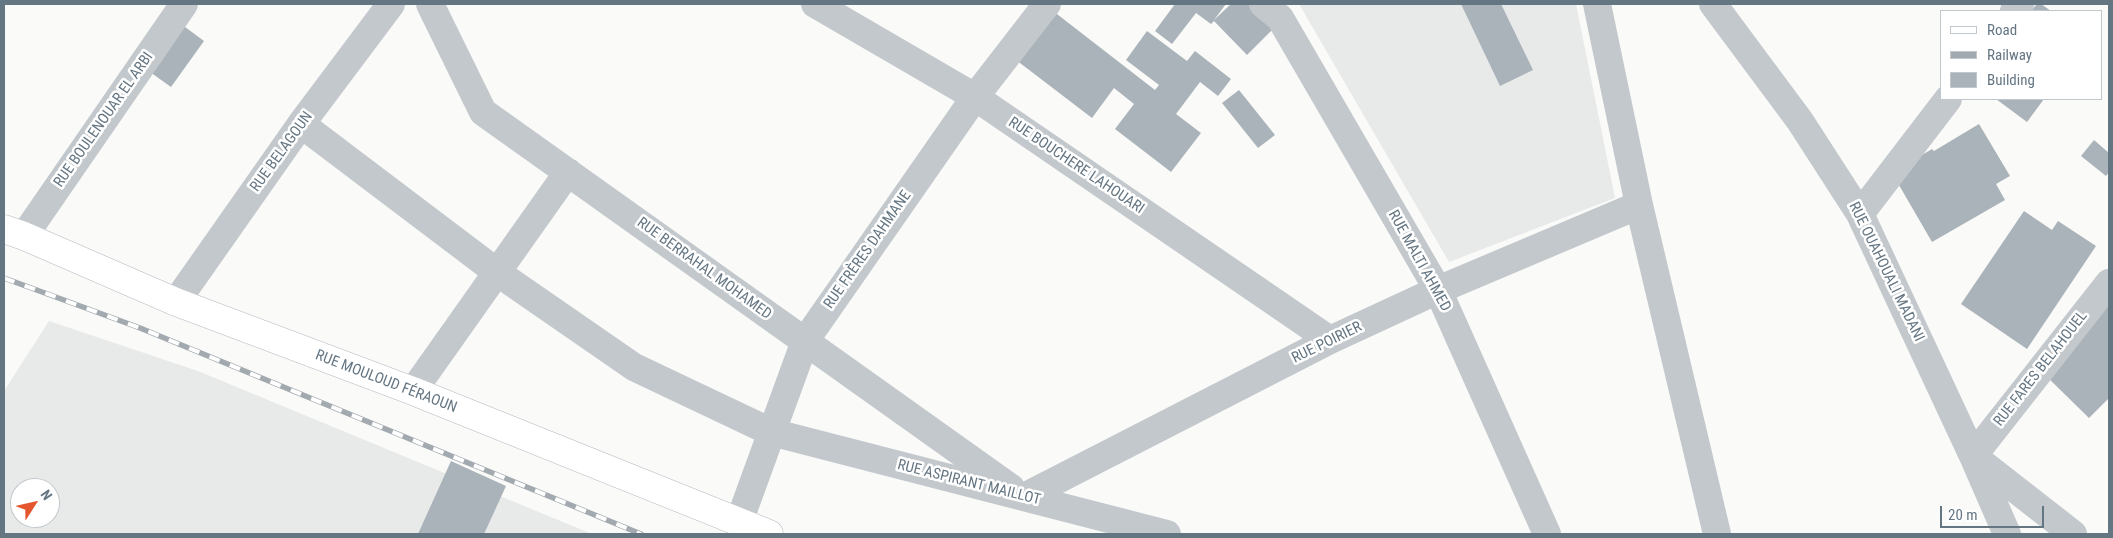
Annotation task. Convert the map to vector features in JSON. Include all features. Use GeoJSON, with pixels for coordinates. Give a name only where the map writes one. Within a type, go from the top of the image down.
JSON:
{"type":"FeatureCollection","features":[{"type":"Feature","properties":{"kind":"main road","name":"RUE MOULOUD FÉRAOUN"},"geometry":{"type":"LineString","coordinates":[[14,233],[176,302],[413,392],[769,534]]}},
{"type":"Feature","properties":{"kind":"street","name":"RUE BOULENOUAR EL ARBI"},"geometry":{"type":"LineString","coordinates":[[14,233],[184,4]]}},
{"type":"Feature","properties":{"kind":"street","name":"RUE BELAGOUN"},"geometry":{"type":"LineString","coordinates":[[176,302],[302,124],[391,4]]}},
{"type":"Feature","properties":{"kind":"street","name":"RUE BERRAHAL MOHAMED"},"geometry":{"type":"LineString","coordinates":[[430,4],[483,112],[1024,497]]}},
{"type":"Feature","properties":{"kind":"street","name":"RUE BOUCHERE LAHOUARI"},"geometry":{"type":"LineString","coordinates":[[815,4],[975,97],[1330,340]]}},
{"type":"Feature","properties":{"kind":"street","name":"RUE FRÈRES DAHMANE"},"geometry":{"type":"LineString","coordinates":[[739,522],[805,341],[975,97],[1047,4]]}},
{"type":"Feature","properties":{"kind":"street","name":"RUE MALTI AHMED"},"geometry":{"type":"LineString","coordinates":[[1263,4],[1280,18],[1438,290],[1547,534]]}},
{"type":"Feature","properties":{"kind":"street"},"geometry":{"type":"LineString","coordinates":[[1597,4],[1640,205],[1717,534]]}},
{"type":"Feature","properties":{"kind":"street","name":"RUE OUAHOUALI MADANI"},"geometry":{"type":"LineString","coordinates":[[1713,4],[1800,122],[1860,214],[1973,456],[2007,534]]}},
{"type":"Feature","properties":{"kind":"street"},"geometry":{"type":"LineString","coordinates":[[1860,214],[1947,100]]}},
{"type":"Feature","properties":{"kind":"street","name":"RUE ASPIRANT MAILLOT"},"geometry":{"type":"LineString","coordinates":[[302,124],[498,273],[634,366],[771,432],[1167,534]]}},
{"type":"Feature","properties":{"kind":"street"},"geometry":{"type":"LineString","coordinates":[[413,392],[568,172]]}},
{"type":"Feature","properties":{"kind":"street","name":"RUE POIRIER"},"geometry":{"type":"LineString","coordinates":[[1024,497],[1330,340],[1438,290],[1640,205]]}},
{"type":"Feature","properties":{"kind":"street","name":"RUE FARES BELAHOUEL"},"geometry":{"type":"LineString","coordinates":[[1973,456],[2109,282]]}},
{"type":"Feature","properties":{"kind":"street"},"geometry":{"type":"LineString","coordinates":[[1973,456],[2073,534]]}},
{"type":"Feature","properties":{"kind":"shaded area"},"geometry":{"type":"Polygon","coordinates":[[[1299,4],[1576,4],[1615,198],[1449,262],[1299,4]]]}},
{"type":"Feature","properties":{"kind":"shaded area"},"geometry":{"type":"Polygon","coordinates":[[[49,321],[198,371],[592,534],[4,534],[4,391],[49,321]]]}},
{"type":"Feature","properties":{"kind":"building"},"geometry":{"type":"Polygon","coordinates":[[[1044,4],[1155,90],[1159,85],[1126,60],[1147,31],[1187,61],[1195,51],[1231,79],[1218,96],[1200,82],[1176,114],[1201,133],[1171,172],[1115,129],[1134,104],[1114,88],[1092,118],[1003,50],[1044,4]]]}},
{"type":"Feature","properties":{"kind":"building"},"geometry":{"type":"Polygon","coordinates":[[[1175,4],[1226,4],[1214,20],[1231,4],[1266,4],[1282,20],[1247,55],[1214,21],[1211,24],[1196,13],[1172,44],[1155,31],[1175,4]]]}},
{"type":"Feature","properties":{"kind":"building"},"geometry":{"type":"Polygon","coordinates":[[[1461,4],[1501,4],[1533,70],[1500,86],[1461,4]]]}},
{"type":"Feature","properties":{"kind":"building"},"geometry":{"type":"Polygon","coordinates":[[[2037,4],[2041,4],[2050,10],[2032,10],[2037,4]]]}},
{"type":"Feature","properties":{"kind":"building"},"geometry":{"type":"Polygon","coordinates":[[[177,21],[204,41],[171,87],[143,67],[177,21]]]}},
{"type":"Feature","properties":{"kind":"building"},"geometry":{"type":"Polygon","coordinates":[[[1239,90],[1275,135],[1258,148],[1222,103],[1239,90]]]}},
{"type":"Feature","properties":{"kind":"building"},"geometry":{"type":"Polygon","coordinates":[[[1997,100],[2043,100],[2027,122],[1997,100]]]}},
{"type":"Feature","properties":{"kind":"building"},"geometry":{"type":"Polygon","coordinates":[[[1979,124],[2010,176],[1996,184],[2005,200],[1932,242],[1892,173],[1979,124]]]}},
{"type":"Feature","properties":{"kind":"building"},"geometry":{"type":"Polygon","coordinates":[[[2094,140],[2109,153],[2109,172],[2106,176],[2081,156],[2094,140]]]}},
{"type":"Feature","properties":{"kind":"building"},"geometry":{"type":"Polygon","coordinates":[[[2024,211],[2052,230],[2058,221],[2096,246],[2027,349],[1961,304],[2024,211]]]}},
{"type":"Feature","properties":{"kind":"building"},"geometry":{"type":"Polygon","coordinates":[[[2109,298],[2109,398],[2089,418],[2039,369],[2109,298]]]}},
{"type":"Feature","properties":{"kind":"building"},"geometry":{"type":"Polygon","coordinates":[[[451,461],[506,486],[484,534],[418,534],[451,461]]]}},
{"type":"Feature","properties":{"kind":"railway"},"geometry":{"type":"LineString","coordinates":[[4,278],[140,328],[641,534]]}}]}
